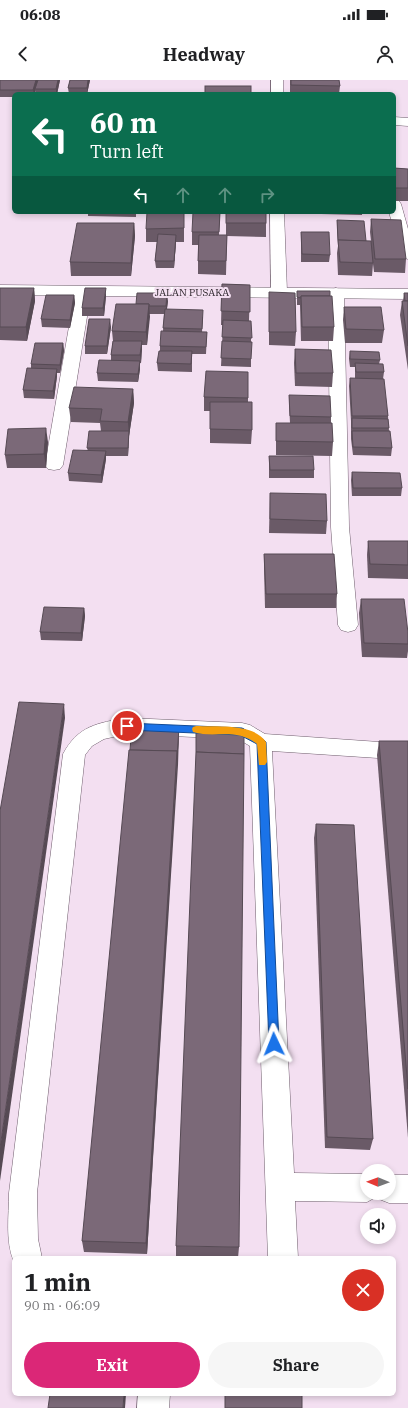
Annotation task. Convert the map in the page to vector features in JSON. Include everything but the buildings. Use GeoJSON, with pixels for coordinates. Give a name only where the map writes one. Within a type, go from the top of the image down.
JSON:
{"type":"FeatureCollection","features":[{"type":"Feature","properties":{"kind":"street"},"geometry":{"type":"LineString","coordinates":[[277,80],[277,92]]}},
{"type":"Feature","properties":{"kind":"street"},"geometry":{"type":"LineString","coordinates":[[396,121],[408,122]]}},
{"type":"Feature","properties":{"kind":"street"},"geometry":{"type":"LineString","coordinates":[[396,211],[408,255]]}},
{"type":"Feature","properties":{"kind":"street"},"geometry":{"type":"LineString","coordinates":[[277,214],[279,292]]}},
{"type":"Feature","properties":{"kind":"street","name":"JALAN PUSAKA"},"geometry":{"type":"LineString","coordinates":[[0,290],[408,294]]}},
{"type":"Feature","properties":{"kind":"street"},"geometry":{"type":"LineString","coordinates":[[54,465],[83,292]]}},
{"type":"Feature","properties":{"kind":"street"},"geometry":{"type":"LineString","coordinates":[[336,293],[340,527],[348,625]]}},
{"type":"Feature","properties":{"kind":"street"},"geometry":{"type":"LineString","coordinates":[[27,1256],[23,1239],[23,1193],[74,754],[80,743],[95,733],[127,726],[242,731],[261,742],[408,752]]}},
{"type":"Feature","properties":{"kind":"street"},"geometry":{"type":"LineString","coordinates":[[261,742],[283,1256]]}},
{"type":"Feature","properties":{"kind":"street"},"geometry":{"type":"LineString","coordinates":[[280,1187],[360,1188]]}},
{"type":"Feature","properties":{"kind":"street"},"geometry":{"type":"LineString","coordinates":[[396,1189],[408,1189]]}},
{"type":"Feature","properties":{"kind":"street"},"geometry":{"type":"LineString","coordinates":[[154,1396],[154,1408]]}},
{"type":"Feature","properties":{"kind":"slow traffic"},"geometry":{"type":"LineString","coordinates":[[196,729],[242,731],[254,737],[261,742],[262,762]]}},
{"type":"Feature","properties":{"kind":"route"},"geometry":{"type":"LineString","coordinates":[[127,726],[242,731],[261,742],[274,1044]]}}]}
